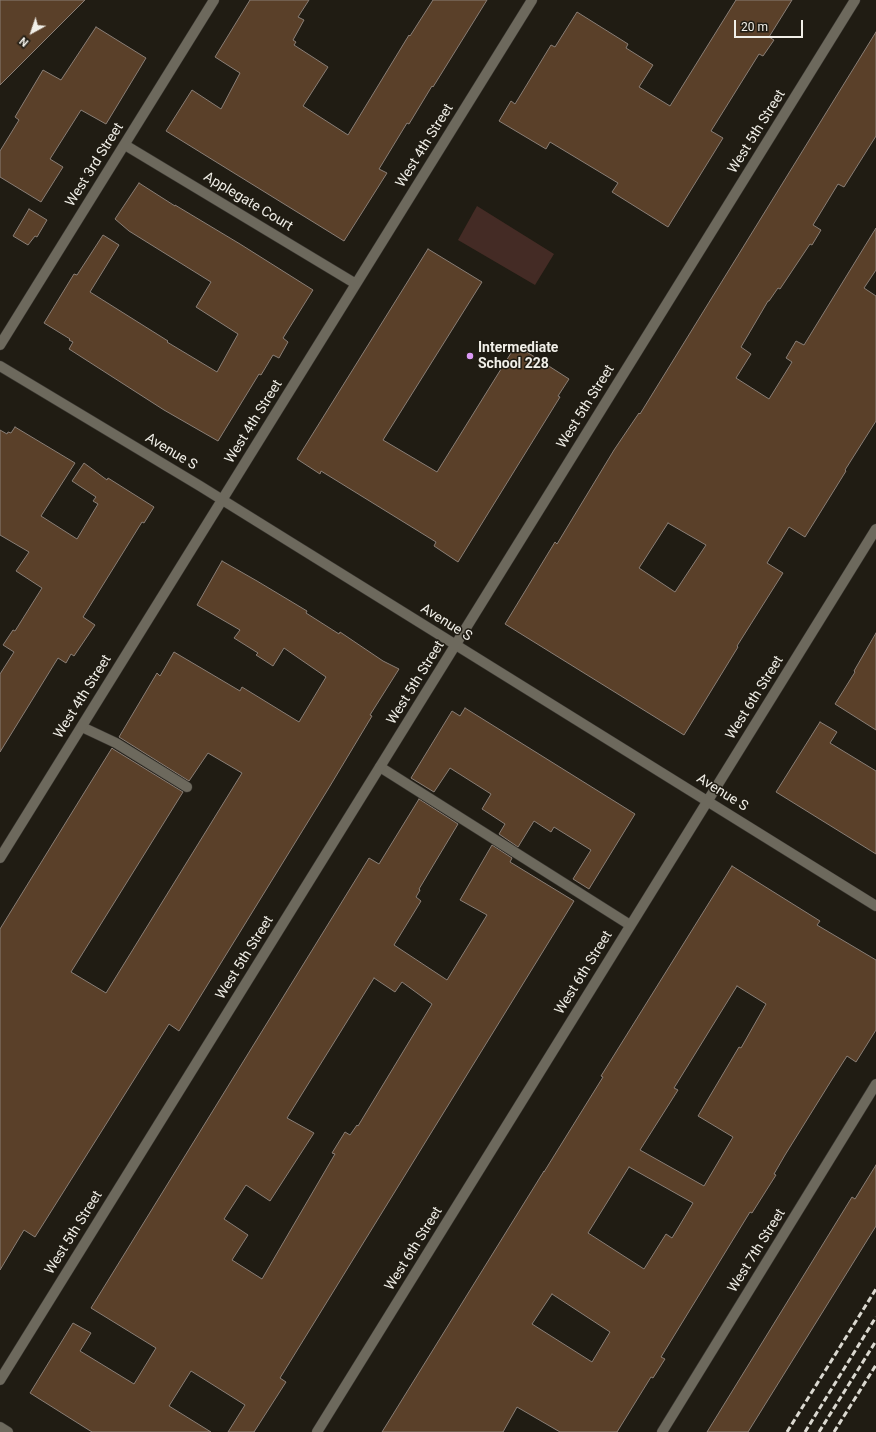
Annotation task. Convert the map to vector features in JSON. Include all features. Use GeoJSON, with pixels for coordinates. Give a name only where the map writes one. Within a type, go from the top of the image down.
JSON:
{"type":"FeatureCollection","features":[{"type":"Feature","properties":{"kind":"street","name":"West 3rd Street"},"geometry":{"type":"LineString","coordinates":[[0,345],[214,0]]}},
{"type":"Feature","properties":{"kind":"street","name":"West 4th Street"},"geometry":{"type":"LineString","coordinates":[[0,858],[532,0]]}},
{"type":"Feature","properties":{"kind":"street","name":"West 5th Street"},"geometry":{"type":"LineString","coordinates":[[0,1380],[855,0]]}},
{"type":"Feature","properties":{"kind":"street","name":"Applegate Court"},"geometry":{"type":"LineString","coordinates":[[125,145],[356,284]]}},
{"type":"Feature","properties":{"kind":"street","name":"Avenue S"},"geometry":{"type":"LineString","coordinates":[[0,366],[222,500],[876,906]]}},
{"type":"Feature","properties":{"kind":"street","name":"West 6th Street"},"geometry":{"type":"LineString","coordinates":[[317,1432],[876,529]]}},
{"type":"Feature","properties":{"kind":"street"},"geometry":{"type":"LineString","coordinates":[[82,726],[116,743],[187,787]]}},
{"type":"Feature","properties":{"kind":"street"},"geometry":{"type":"LineString","coordinates":[[380,767],[630,925]]}},
{"type":"Feature","properties":{"kind":"street","name":"West 7th Street"},"geometry":{"type":"LineString","coordinates":[[662,1432],[876,1084]]}},
{"type":"Feature","properties":{"kind":"street"},"geometry":{"type":"LineString","coordinates":[[0,1427],[8,1432]]}},
{"type":"Feature","properties":{"kind":"shaded area"},"geometry":{"type":"Polygon","coordinates":[[[477,206],[554,254],[535,285],[458,240],[477,206]]]}},
{"type":"Feature","properties":{"kind":"building"},"geometry":{"type":"Polygon","coordinates":[[[0,0],[85,0],[0,85],[0,0]]]}},
{"type":"Feature","properties":{"kind":"building"},"geometry":{"type":"Polygon","coordinates":[[[250,0],[309,0],[298,17],[304,20],[293,40],[296,42],[294,45],[328,67],[303,106],[348,135],[409,35],[410,36],[433,0],[487,0],[433,87],[432,86],[409,124],[407,123],[379,169],[387,173],[344,241],[166,131],[192,90],[221,109],[240,73],[215,57],[250,0]]]}},
{"type":"Feature","properties":{"kind":"building"},"geometry":{"type":"Polygon","coordinates":[[[736,0],[792,0],[769,37],[774,40],[763,56],[759,54],[711,131],[723,138],[668,227],[612,192],[618,183],[550,142],[546,149],[499,121],[511,101],[515,104],[551,45],[555,47],[577,12],[628,44],[626,48],[653,65],[639,87],[670,106],[736,0]]]}},
{"type":"Feature","properties":{"kind":"building"},"geometry":{"type":"Polygon","coordinates":[[[96,27],[146,58],[106,124],[81,110],[50,159],[63,167],[41,202],[0,177],[0,151],[19,120],[15,117],[43,70],[61,80],[96,27]]]}},
{"type":"Feature","properties":{"kind":"building"},"geometry":{"type":"Polygon","coordinates":[[[876,32],[876,136],[844,187],[838,184],[813,225],[821,230],[780,289],[778,288],[768,301],[741,347],[751,354],[736,378],[769,399],[792,362],[786,358],[796,341],[804,345],[876,228],[876,270],[864,288],[876,296],[876,421],[805,537],[789,527],[767,563],[783,573],[684,735],[505,624],[555,542],[557,544],[614,450],[639,413],[640,414],[876,32]],[[668,523],[639,568],[675,592],[706,545],[668,523]]]}},
{"type":"Feature","properties":{"kind":"building"},"geometry":{"type":"Polygon","coordinates":[[[139,183],[313,290],[283,338],[288,342],[279,358],[273,355],[261,375],[259,374],[218,441],[164,410],[69,349],[73,342],[44,323],[74,274],[77,275],[103,235],[119,245],[90,292],[168,341],[167,342],[217,372],[238,334],[196,307],[211,282],[129,231],[115,219],[139,183]]]}},
{"type":"Feature","properties":{"kind":"building"},"geometry":{"type":"Polygon","coordinates":[[[29,209],[47,220],[37,237],[35,236],[28,245],[13,236],[29,209]]]}},
{"type":"Feature","properties":{"kind":"building"},"geometry":{"type":"Polygon","coordinates":[[[428,249],[482,282],[383,440],[437,472],[516,345],[569,379],[558,396],[560,397],[458,562],[434,546],[436,542],[321,471],[320,474],[297,459],[428,249]]]}},
{"type":"Feature","properties":{"kind":"building"},"geometry":{"type":"Polygon","coordinates":[[[15,427],[75,463],[41,516],[77,539],[98,504],[93,501],[96,497],[72,481],[84,463],[107,480],[108,478],[154,507],[144,523],[142,522],[83,617],[95,625],[74,656],[71,654],[66,663],[58,658],[0,752],[0,674],[14,652],[3,645],[13,630],[15,631],[42,588],[16,571],[29,552],[0,535],[0,430],[7,434],[8,432],[11,433],[15,427]]]}},
{"type":"Feature","properties":{"kind":"building"},"geometry":{"type":"Polygon","coordinates":[[[222,561],[307,611],[306,613],[339,634],[340,632],[383,661],[399,669],[370,715],[372,716],[330,786],[179,1031],[169,1024],[35,1237],[24,1230],[0,1270],[0,929],[112,748],[183,792],[71,972],[106,993],[242,773],[208,753],[189,781],[119,737],[157,673],[160,676],[174,652],[240,691],[242,687],[299,722],[326,677],[284,648],[273,666],[256,655],[258,653],[234,638],[240,630],[197,605],[222,561]]]}},
{"type":"Feature","properties":{"kind":"building"},"geometry":{"type":"Polygon","coordinates":[[[876,633],[876,730],[835,704],[855,672],[854,671],[876,633]]]}},
{"type":"Feature","properties":{"kind":"building"},"geometry":{"type":"Polygon","coordinates":[[[465,708],[635,814],[589,889],[573,879],[591,850],[554,827],[551,832],[534,821],[518,847],[499,834],[505,824],[482,809],[491,794],[450,768],[434,792],[411,778],[452,711],[460,716],[465,708]]]}},
{"type":"Feature","properties":{"kind":"building"},"geometry":{"type":"Polygon","coordinates":[[[820,722],[837,732],[830,743],[876,771],[876,854],[776,792],[820,722]]]}},
{"type":"Feature","properties":{"kind":"building"},"geometry":{"type":"Polygon","coordinates":[[[419,799],[458,824],[419,889],[420,890],[416,897],[421,901],[394,945],[447,980],[487,915],[460,900],[492,845],[512,858],[510,862],[574,901],[280,1378],[286,1382],[254,1432],[228,1432],[245,1405],[191,1371],[169,1406],[211,1432],[92,1432],[30,1393],[73,1323],[91,1333],[80,1351],[134,1384],[156,1348],[91,1308],[369,858],[379,864],[419,799]],[[374,978],[287,1118],[314,1133],[270,1201],[246,1185],[224,1219],[248,1235],[232,1260],[262,1279],[335,1154],[332,1153],[345,1132],[350,1135],[357,1125],[358,1126],[432,1004],[402,982],[395,992],[374,978]]]}},
{"type":"Feature","properties":{"kind":"building"},"geometry":{"type":"Polygon","coordinates":[[[732,866],[820,921],[817,925],[876,960],[876,1030],[856,1062],[847,1056],[785,1155],[774,1174],[776,1175],[752,1213],[750,1212],[661,1357],[665,1359],[653,1378],[651,1377],[617,1432],[560,1432],[517,1407],[503,1432],[382,1432],[603,1077],[601,1076],[732,866]],[[737,986],[674,1088],[678,1090],[640,1150],[704,1186],[733,1137],[698,1116],[739,1047],[741,1048],[766,1004],[737,986]],[[629,1167],[588,1233],[644,1269],[666,1234],[672,1238],[693,1203],[629,1167]],[[552,1294],[532,1324],[592,1362],[610,1332],[552,1294]]]}},
{"type":"Feature","properties":{"kind":"building"},"geometry":{"type":"Polygon","coordinates":[[[876,1165],[876,1226],[748,1432],[707,1432],[852,1197],[855,1199],[876,1165]]]}},
{"type":"Feature","properties":{"kind":"railway"},"geometry":{"type":"LineString","coordinates":[[787,1432],[876,1289]]}},
{"type":"Feature","properties":{"kind":"railway"},"geometry":{"type":"LineString","coordinates":[[805,1432],[876,1317]]}},
{"type":"Feature","properties":{"kind":"railway"},"geometry":{"type":"LineString","coordinates":[[819,1432],[876,1341]]}},
{"type":"Feature","properties":{"kind":"railway"},"geometry":{"type":"LineString","coordinates":[[834,1432],[876,1365]]}},
{"type":"Feature","properties":{"kind":"place","name":"Intermediate School 228"},"geometry":{"type":"Point","coordinates":[470,356]}}]}
